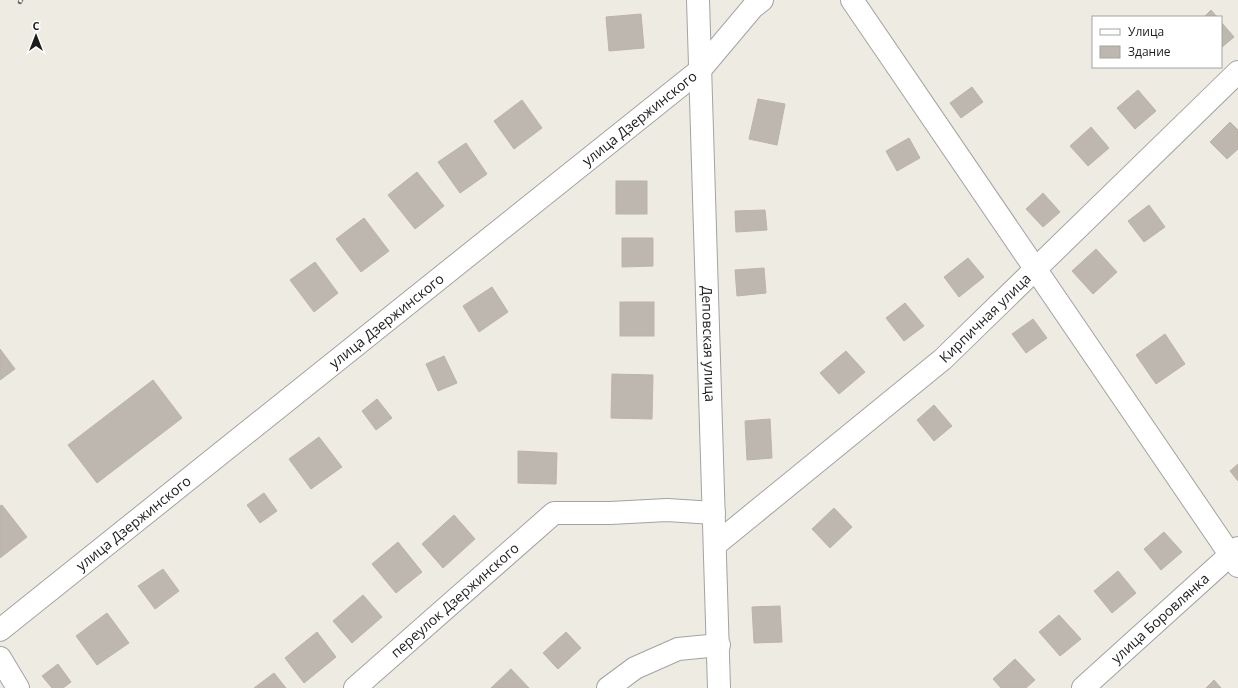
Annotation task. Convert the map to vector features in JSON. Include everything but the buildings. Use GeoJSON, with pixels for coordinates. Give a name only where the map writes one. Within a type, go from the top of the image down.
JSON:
{"type":"FeatureCollection","features":[{"type":"Feature","properties":{"kind":"street","name":"Деповская улица"},"geometry":{"type":"LineString","coordinates":[[698,0],[719,688]]}},
{"type":"Feature","properties":{"kind":"street","name":"улица Дзержинского"},"geometry":{"type":"LineString","coordinates":[[0,630],[700,70],[753,7],[762,0]]}},
{"type":"Feature","properties":{"kind":"street"},"geometry":{"type":"LineString","coordinates":[[852,0],[1035,269],[1236,556]]}},
{"type":"Feature","properties":{"kind":"street","name":"Кирпичная улица"},"geometry":{"type":"LineString","coordinates":[[715,545],[943,359],[1238,72]]}},
{"type":"Feature","properties":{"kind":"street","name":"переулок Дзержинского"},"geometry":{"type":"LineString","coordinates":[[355,688],[554,513],[610,513],[667,510],[714,513]]}},
{"type":"Feature","properties":{"kind":"street","name":"улица Боровлянка"},"geometry":{"type":"LineString","coordinates":[[1083,688],[1236,556]]}},
{"type":"Feature","properties":{"kind":"street"},"geometry":{"type":"LineString","coordinates":[[608,688],[635,668],[678,649],[718,645]]}},
{"type":"Feature","properties":{"kind":"street"},"geometry":{"type":"LineString","coordinates":[[0,658],[18,688]]}}]}
